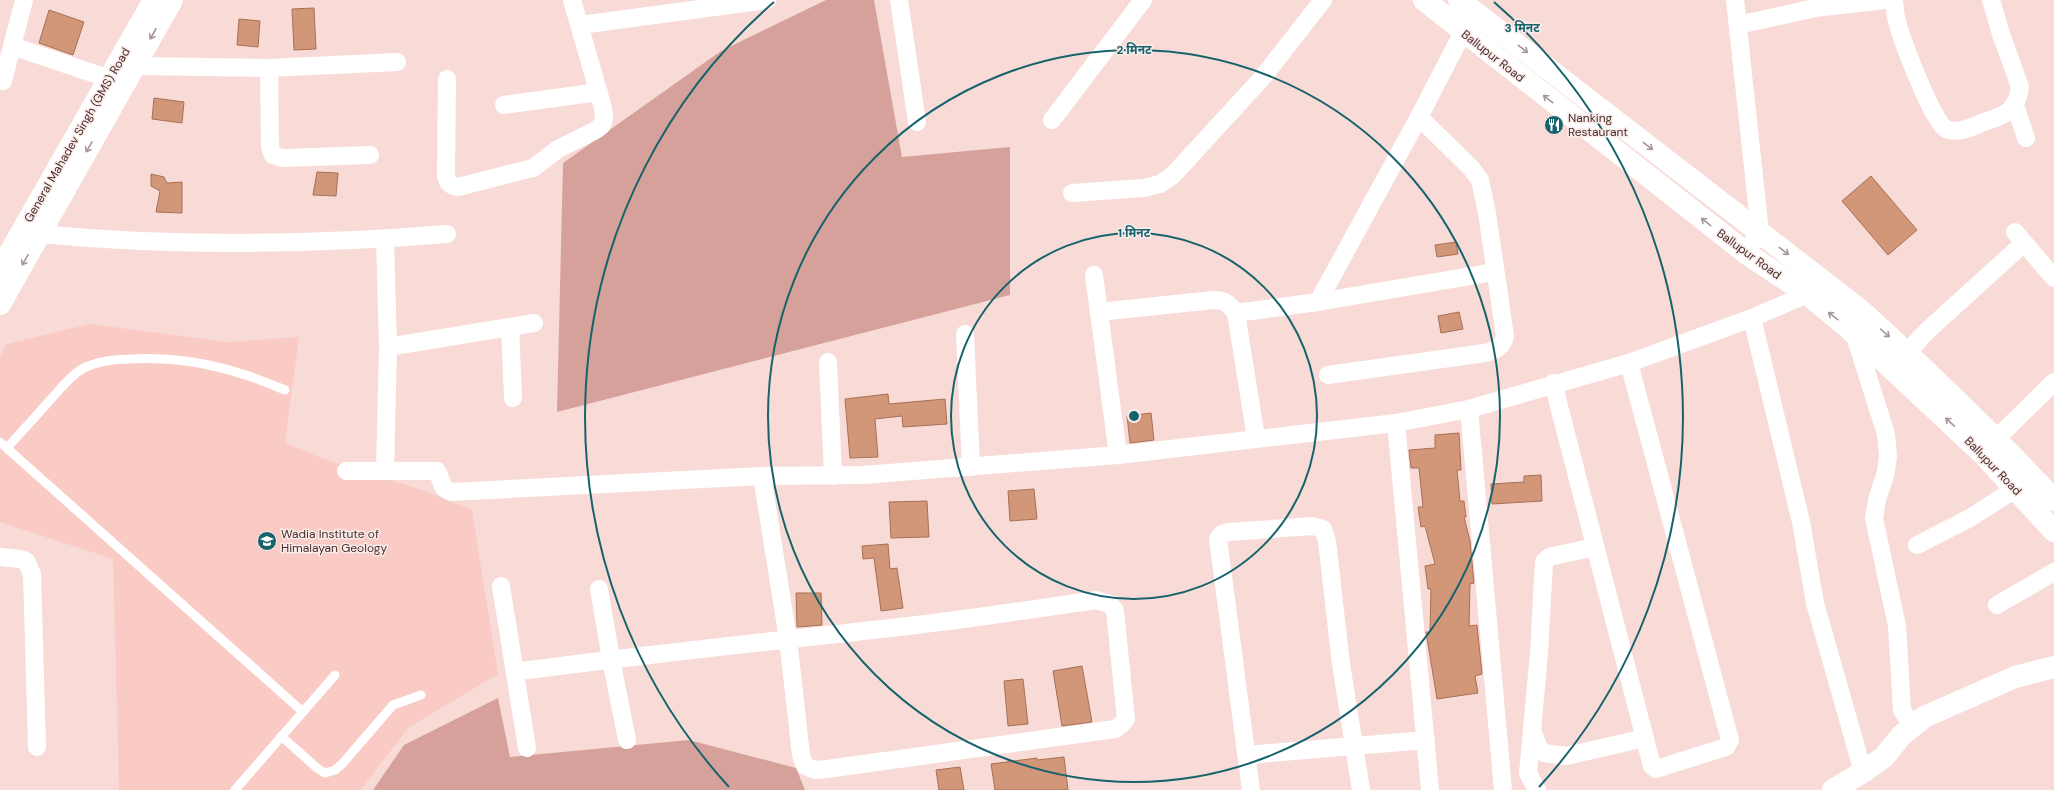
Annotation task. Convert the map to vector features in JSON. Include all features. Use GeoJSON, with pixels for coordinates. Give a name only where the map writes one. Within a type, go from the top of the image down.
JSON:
{"type":"FeatureCollection","features":[{"type":"Feature","properties":{"kind":"main road","name":"General Mahadev Singh (GMS) Road"},"geometry":{"type":"LineString","coordinates":[[0,270],[154,0]]}},
{"type":"Feature","properties":{"kind":"main road"},"geometry":{"type":"LineString","coordinates":[[0,304],[172,0]]}},
{"type":"Feature","properties":{"kind":"main road","name":"Ballupur Road"},"geometry":{"type":"LineString","coordinates":[[1424,0],[1462,32],[1746,253],[1806,294],[1854,333],[1983,454],[2054,531]]}},
{"type":"Feature","properties":{"kind":"main road","name":"Ballupur Road"},"geometry":{"type":"LineString","coordinates":[[1469,3],[1859,309],[1909,354],[1996,439],[2054,500]]}},
{"type":"Feature","properties":{"kind":"main road"},"geometry":{"type":"LineString","coordinates":[[1833,790],[1863,772],[1884,756],[1901,736],[1924,718],[2015,677],[2054,667]]}},
{"type":"Feature","properties":{"kind":"street"},"geometry":{"type":"LineString","coordinates":[[3,81],[24,0]]}},
{"type":"Feature","properties":{"kind":"street"},"geometry":{"type":"LineString","coordinates":[[447,79],[446,176],[448,182],[452,186],[458,187],[533,168],[558,149],[596,130],[602,125],[604,118],[599,92],[572,0]]}},
{"type":"Feature","properties":{"kind":"street"},"geometry":{"type":"LineString","coordinates":[[580,25],[767,0]]}},
{"type":"Feature","properties":{"kind":"street"},"geometry":{"type":"LineString","coordinates":[[899,0],[917,122]]}},
{"type":"Feature","properties":{"kind":"street"},"geometry":{"type":"LineString","coordinates":[[1052,120],[1143,0]]}},
{"type":"Feature","properties":{"kind":"street"},"geometry":{"type":"LineString","coordinates":[[1072,193],[1144,188],[1160,184],[1173,175],[1263,77],[1323,0]]}},
{"type":"Feature","properties":{"kind":"street"},"geometry":{"type":"LineString","coordinates":[[1735,0],[1760,232],[1746,253]]}},
{"type":"Feature","properties":{"kind":"street"},"geometry":{"type":"LineString","coordinates":[[1738,25],[1816,8],[1884,0]]}},
{"type":"Feature","properties":{"kind":"street"},"geometry":{"type":"LineString","coordinates":[[1894,0],[1897,22],[1922,89],[1939,122],[1944,128],[1951,131],[1967,128],[1997,118],[2007,113],[2015,105],[2020,87],[2001,34],[1991,0]]}},
{"type":"Feature","properties":{"kind":"street"},"geometry":{"type":"LineString","coordinates":[[1318,302],[1419,117],[1462,32]]}},
{"type":"Feature","properties":{"kind":"street"},"geometry":{"type":"LineString","coordinates":[[12,46],[110,79]]}},
{"type":"Feature","properties":{"kind":"street"},"geometry":{"type":"LineString","coordinates":[[135,66],[269,68],[397,62]]}},
{"type":"Feature","properties":{"kind":"street"},"geometry":{"type":"LineString","coordinates":[[269,68],[270,147],[273,155],[282,158],[370,155]]}},
{"type":"Feature","properties":{"kind":"street"},"geometry":{"type":"LineString","coordinates":[[504,105],[599,92]]}},
{"type":"Feature","properties":{"kind":"street"},"geometry":{"type":"LineString","coordinates":[[2015,105],[2026,138]]}},
{"type":"Feature","properties":{"kind":"street"},"geometry":{"type":"LineString","coordinates":[[1328,375],[1485,353],[1500,348],[1505,336],[1494,272],[1487,213],[1480,180],[1471,168],[1419,117]]}},
{"type":"Feature","properties":{"kind":"street"},"geometry":{"type":"LineString","coordinates":[[40,234],[235,244],[386,239],[447,234]]}},
{"type":"Feature","properties":{"kind":"street"},"geometry":{"type":"LineString","coordinates":[[1909,354],[1913,346],[1927,331],[2020,237],[2054,278]]}},
{"type":"Feature","properties":{"kind":"street"},"geometry":{"type":"LineString","coordinates":[[385,471],[388,347],[386,239]]}},
{"type":"Feature","properties":{"kind":"street"},"geometry":{"type":"LineString","coordinates":[[1236,313],[1318,302],[1494,272]]}},
{"type":"Feature","properties":{"kind":"street"},"geometry":{"type":"LineString","coordinates":[[1094,275],[1118,455]]}},
{"type":"Feature","properties":{"kind":"street"},"geometry":{"type":"LineString","coordinates":[[346,471],[437,471],[444,488],[451,492],[762,476],[863,476],[1118,455],[1396,423],[1469,409],[1629,363],[1752,318],[1827,285]]}},
{"type":"Feature","properties":{"kind":"street"},"geometry":{"type":"LineString","coordinates":[[1098,312],[1223,300],[1236,313],[1256,438]]}},
{"type":"Feature","properties":{"kind":"street"},"geometry":{"type":"LineString","coordinates":[[1752,318],[1801,522],[1814,603],[1863,772]]}},
{"type":"Feature","properties":{"kind":"street"},"geometry":{"type":"LineString","coordinates":[[388,347],[534,322]]}},
{"type":"Feature","properties":{"kind":"street"},"geometry":{"type":"LineString","coordinates":[[510,327],[513,398]]}},
{"type":"Feature","properties":{"kind":"street"},"geometry":{"type":"LineString","coordinates":[[1854,333],[1886,434],[1888,455],[1886,472],[1877,500],[1874,518],[1896,626],[1902,710],[1913,726]]}},
{"type":"Feature","properties":{"kind":"street"},"geometry":{"type":"LineString","coordinates":[[965,334],[971,467]]}},
{"type":"Feature","properties":{"kind":"street"},"geometry":{"type":"LineString","coordinates":[[828,362],[833,476]]}},
{"type":"Feature","properties":{"kind":"street"},"geometry":{"type":"LineString","coordinates":[[1553,384],[1644,738],[1652,766],[1656,769],[1726,747],[1730,740],[1629,363]]}},
{"type":"Feature","properties":{"kind":"street"},"geometry":{"type":"LineString","coordinates":[[1996,439],[2054,382]]}},
{"type":"Feature","properties":{"kind":"street"},"geometry":{"type":"LineString","coordinates":[[1469,409],[1503,790]]}},
{"type":"Feature","properties":{"kind":"street"},"geometry":{"type":"LineString","coordinates":[[1396,423],[1430,790]]}},
{"type":"Feature","properties":{"kind":"street"},"geometry":{"type":"LineString","coordinates":[[515,672],[610,659],[788,639],[910,626],[1096,600],[1110,604],[1115,611],[1126,719],[1121,726],[1115,729],[815,770],[805,766],[801,755],[788,639],[762,476]]}},
{"type":"Feature","properties":{"kind":"street"},"geometry":{"type":"LineString","coordinates":[[1917,545],[1970,518],[2015,488]]}},
{"type":"Feature","properties":{"kind":"street"},"geometry":{"type":"LineString","coordinates":[[1251,790],[1218,539],[1222,534],[1229,532],[1313,526],[1323,529],[1326,535],[1341,664],[1361,790]]}},
{"type":"Feature","properties":{"kind":"street"},"geometry":{"type":"LineString","coordinates":[[1537,790],[1528,773],[1539,653],[1544,562],[1549,557],[1595,547]]}},
{"type":"Feature","properties":{"kind":"street"},"geometry":{"type":"LineString","coordinates":[[0,557],[26,561],[32,574],[37,748]]}},
{"type":"Feature","properties":{"kind":"street"},"geometry":{"type":"LineString","coordinates":[[1997,605],[2054,572]]}},
{"type":"Feature","properties":{"kind":"street"},"geometry":{"type":"LineString","coordinates":[[501,586],[528,748]]}},
{"type":"Feature","properties":{"kind":"street"},"geometry":{"type":"LineString","coordinates":[[599,589],[610,659],[627,740]]}},
{"type":"Feature","properties":{"kind":"street"},"geometry":{"type":"LineString","coordinates":[[1532,730],[1539,748],[1544,753],[1553,756],[1566,756],[1644,738]]}},
{"type":"Feature","properties":{"kind":"street"},"geometry":{"type":"LineString","coordinates":[[1247,755],[1426,740]]}},
{"type":"Feature","properties":{"kind":"lane"},"geometry":{"type":"LineString","coordinates":[[285,390],[251,375],[221,366],[181,359],[149,358],[99,363],[82,369],[68,380],[3,445],[303,712]]}},
{"type":"Feature","properties":{"kind":"lane"},"geometry":{"type":"LineString","coordinates":[[235,790],[335,675]]}},
{"type":"Feature","properties":{"kind":"lane"},"geometry":{"type":"LineString","coordinates":[[281,736],[316,768],[325,772],[335,770],[393,705],[421,695]]}},
{"type":"Feature","properties":{"kind":"shaded area"},"geometry":{"type":"Polygon","coordinates":[[[826,0],[874,0],[902,157],[1010,147],[1010,295],[557,412],[563,163],[721,51],[826,0]]]}},
{"type":"Feature","properties":{"kind":"shaded area","name":"Wadia Institute of Himalayan Geology"},"geometry":{"type":"Polygon","coordinates":[[[90,324],[227,342],[299,337],[285,443],[324,459],[422,490],[472,510],[498,674],[408,728],[361,790],[119,790],[113,559],[0,522],[0,356],[7,344],[90,324]]]}},
{"type":"Feature","properties":{"kind":"shaded area"},"geometry":{"type":"Polygon","coordinates":[[[498,698],[510,757],[689,740],[796,768],[805,790],[373,790],[404,745],[498,698]]]}},
{"type":"Feature","properties":{"kind":"building"},"geometry":{"type":"Polygon","coordinates":[[[314,8],[316,49],[294,50],[292,9],[314,8]]]}},
{"type":"Feature","properties":{"kind":"building"},"geometry":{"type":"Polygon","coordinates":[[[49,10],[84,22],[73,55],[39,43],[49,10]]]}},
{"type":"Feature","properties":{"kind":"building"},"geometry":{"type":"Polygon","coordinates":[[[239,19],[260,21],[258,47],[237,45],[239,19]]]}},
{"type":"Feature","properties":{"kind":"building"},"geometry":{"type":"Polygon","coordinates":[[[154,98],[184,102],[182,123],[152,119],[154,98]]]}},
{"type":"Feature","properties":{"kind":"building"},"geometry":{"type":"Polygon","coordinates":[[[317,172],[338,173],[336,196],[313,195],[317,172]]]}},
{"type":"Feature","properties":{"kind":"building"},"geometry":{"type":"Polygon","coordinates":[[[151,174],[164,177],[167,183],[182,182],[182,213],[156,212],[160,191],[151,186],[151,174]]]}},
{"type":"Feature","properties":{"kind":"building"},"geometry":{"type":"Polygon","coordinates":[[[1871,176],[1917,230],[1888,255],[1842,201],[1871,176]]]}},
{"type":"Feature","properties":{"kind":"building"},"geometry":{"type":"Polygon","coordinates":[[[1456,242],[1458,254],[1437,257],[1435,245],[1456,242]]]}},
{"type":"Feature","properties":{"kind":"building"},"geometry":{"type":"Polygon","coordinates":[[[1459,312],[1463,329],[1441,333],[1438,316],[1459,312]]]}},
{"type":"Feature","properties":{"kind":"building"},"geometry":{"type":"Polygon","coordinates":[[[888,394],[889,404],[945,399],[947,424],[903,427],[902,416],[875,419],[878,457],[850,458],[845,399],[888,394]]]}},
{"type":"Feature","properties":{"kind":"building"},"geometry":{"type":"Polygon","coordinates":[[[1151,413],[1154,440],[1130,443],[1127,416],[1151,413]]]}},
{"type":"Feature","properties":{"kind":"building"},"geometry":{"type":"Polygon","coordinates":[[[1459,433],[1461,470],[1457,470],[1460,501],[1464,501],[1466,517],[1464,517],[1470,541],[1474,583],[1470,584],[1469,626],[1477,625],[1482,674],[1475,676],[1478,693],[1437,699],[1426,632],[1430,632],[1431,589],[1428,589],[1425,566],[1435,564],[1425,526],[1421,527],[1418,507],[1423,507],[1419,468],[1411,468],[1409,450],[1435,448],[1435,435],[1459,433]]]}},
{"type":"Feature","properties":{"kind":"building"},"geometry":{"type":"Polygon","coordinates":[[[1541,475],[1542,501],[1492,504],[1491,484],[1524,482],[1524,476],[1541,475]]]}},
{"type":"Feature","properties":{"kind":"building"},"geometry":{"type":"Polygon","coordinates":[[[1034,489],[1037,519],[1010,521],[1008,491],[1034,489]]]}},
{"type":"Feature","properties":{"kind":"building"},"geometry":{"type":"Polygon","coordinates":[[[927,501],[929,537],[891,538],[889,502],[927,501]]]}},
{"type":"Feature","properties":{"kind":"building"},"geometry":{"type":"Polygon","coordinates":[[[888,544],[890,569],[897,568],[903,608],[881,611],[874,558],[863,559],[862,546],[888,544]]]}},
{"type":"Feature","properties":{"kind":"building"},"geometry":{"type":"Polygon","coordinates":[[[796,593],[821,593],[822,625],[797,627],[796,593]]]}},
{"type":"Feature","properties":{"kind":"building"},"geometry":{"type":"Polygon","coordinates":[[[1082,666],[1092,722],[1062,726],[1053,671],[1082,666]]]}},
{"type":"Feature","properties":{"kind":"building"},"geometry":{"type":"Polygon","coordinates":[[[1023,679],[1028,724],[1008,726],[1004,681],[1023,679]]]}},
{"type":"Feature","properties":{"kind":"building"},"geometry":{"type":"Polygon","coordinates":[[[1064,757],[1068,790],[995,790],[991,764],[1037,758],[1037,760],[1064,757]]]}},
{"type":"Feature","properties":{"kind":"building"},"geometry":{"type":"Polygon","coordinates":[[[960,767],[964,790],[939,790],[936,770],[960,767]]]}},
{"type":"Feature","properties":{"kind":"place","name":"Nanking Restaurant"},"geometry":{"type":"Point","coordinates":[1554,125]}},
{"type":"Feature","properties":{"kind":"place","name":"Wadia Institute of Himalayan Geology"},"geometry":{"type":"Point","coordinates":[267,541]}}]}
